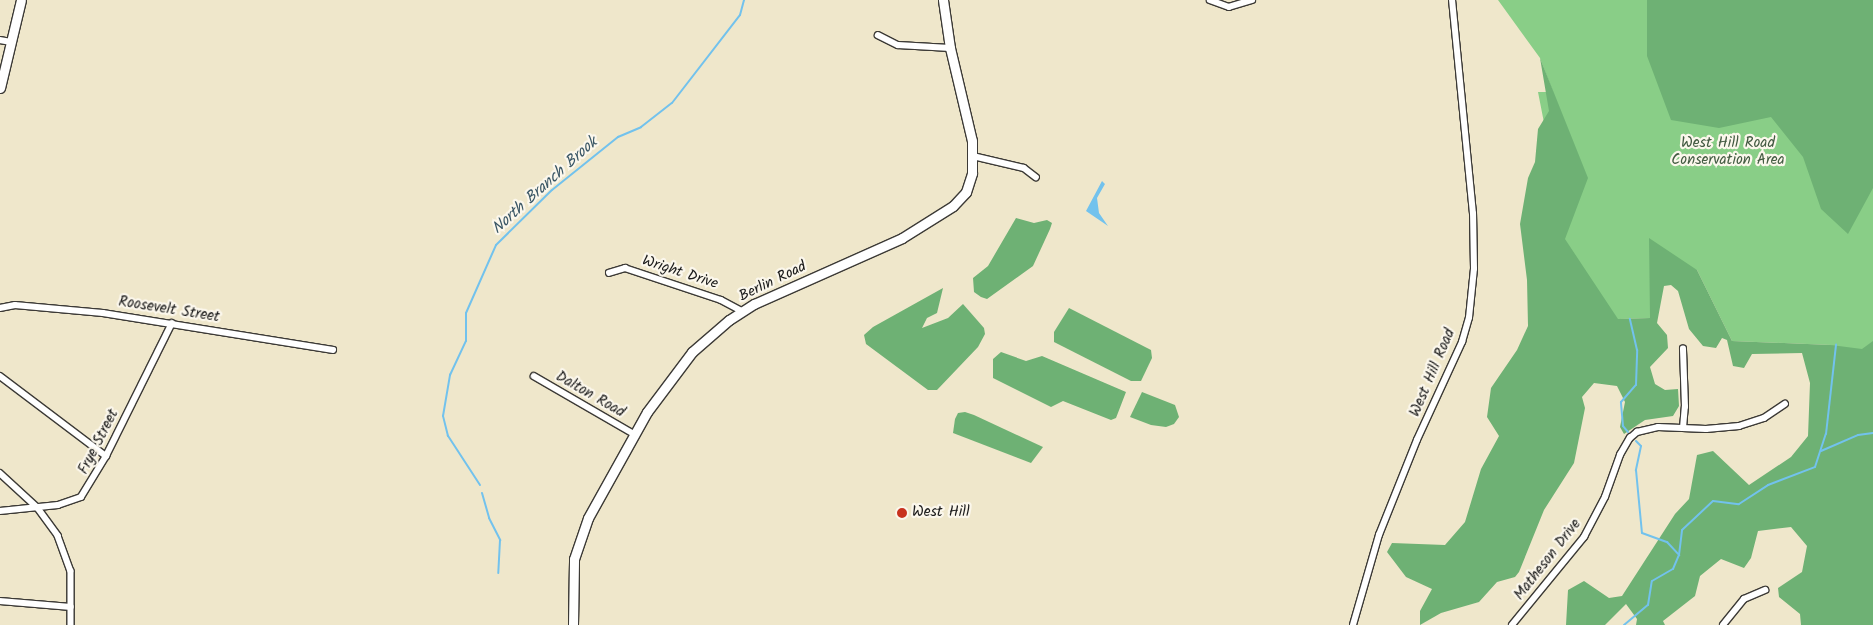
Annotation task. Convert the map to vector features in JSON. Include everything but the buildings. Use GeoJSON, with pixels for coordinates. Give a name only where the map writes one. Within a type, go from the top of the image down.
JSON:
{"type":"FeatureCollection","features":[{"type":"Feature","properties":{"kind":"street"},"geometry":{"type":"LineString","coordinates":[[0,88],[21,0]]}},
{"type":"Feature","properties":{"kind":"street","name":"Berlin Road"},"geometry":{"type":"LineString","coordinates":[[573,625],[572,579],[578,544],[598,496],[664,386],[692,352],[742,311],[896,240],[934,220],[954,206],[966,192],[973,156],[969,126],[950,48],[943,0]]}},
{"type":"Feature","properties":{"kind":"street"},"geometry":{"type":"LineString","coordinates":[[1210,0],[1229,7],[1252,0]]}},
{"type":"Feature","properties":{"kind":"street","name":"West Hill Road"},"geometry":{"type":"LineString","coordinates":[[1353,625],[1379,535],[1417,440],[1462,342],[1469,318],[1474,269],[1474,214],[1452,0]]}},
{"type":"Feature","properties":{"kind":"street"},"geometry":{"type":"LineString","coordinates":[[878,35],[898,45],[950,48]]}},
{"type":"Feature","properties":{"kind":"street"},"geometry":{"type":"LineString","coordinates":[[0,40],[11,42]]}},
{"type":"Feature","properties":{"kind":"street"},"geometry":{"type":"LineString","coordinates":[[973,156],[1024,168],[1036,177]]}},
{"type":"Feature","properties":{"kind":"street","name":"Wright Drive"},"geometry":{"type":"LineString","coordinates":[[610,274],[625,268],[721,300],[742,311]]}},
{"type":"Feature","properties":{"kind":"street","name":"Roosevelt Street"},"geometry":{"type":"LineString","coordinates":[[0,308],[40,307],[172,323],[333,350]]}},
{"type":"Feature","properties":{"kind":"street","name":"Frye Street"},"geometry":{"type":"LineString","coordinates":[[0,511],[38,508],[81,497],[106,456],[172,323]]}},
{"type":"Feature","properties":{"kind":"street"},"geometry":{"type":"LineString","coordinates":[[1683,349],[1686,407],[1683,428]]}},
{"type":"Feature","properties":{"kind":"street"},"geometry":{"type":"LineString","coordinates":[[0,376],[106,456]]}},
{"type":"Feature","properties":{"kind":"street","name":"Dalton Road"},"geometry":{"type":"LineString","coordinates":[[534,376],[634,434]]}},
{"type":"Feature","properties":{"kind":"street","name":"Matheson Drive"},"geometry":{"type":"LineString","coordinates":[[1512,625],[1584,537],[1605,497],[1620,454],[1630,438],[1647,429],[1739,426],[1764,418],[1785,404]]}},
{"type":"Feature","properties":{"kind":"street"},"geometry":{"type":"LineString","coordinates":[[0,473],[38,508],[50,523],[65,553],[71,571],[71,625]]}},
{"type":"Feature","properties":{"kind":"street"},"geometry":{"type":"LineString","coordinates":[[1723,625],[1744,599],[1766,590]]}},
{"type":"Feature","properties":{"kind":"street"},"geometry":{"type":"LineString","coordinates":[[0,601],[71,607]]}},
{"type":"Feature","properties":{"kind":"green space","name":"West Hill Road Conservation Area"},"geometry":{"type":"Polygon","coordinates":[[[1498,0],[1649,0],[1873,116],[1873,392],[1831,345],[1732,341],[1697,270],[1650,262],[1650,318],[1620,319],[1553,335],[1546,133],[1538,92],[1553,92],[1540,58],[1498,0]]]}},
{"type":"Feature","properties":{"kind":"green space"},"geometry":{"type":"Polygon","coordinates":[[[1647,0],[1873,0],[1873,188],[1848,234],[1821,209],[1803,157],[1771,117],[1719,128],[1671,120],[1647,56],[1647,0]]]}},
{"type":"Feature","properties":{"kind":"green space"},"geometry":{"type":"Polygon","coordinates":[[[1540,58],[1588,178],[1565,239],[1618,319],[1650,318],[1649,238],[1697,270],[1732,341],[1831,345],[1862,349],[1873,341],[1873,625],[1801,625],[1800,614],[1779,597],[1778,588],[1802,572],[1807,546],[1791,527],[1758,531],[1751,558],[1744,568],[1721,559],[1700,576],[1695,596],[1663,621],[1665,625],[1636,625],[1637,619],[1626,604],[1605,625],[1566,625],[1568,590],[1584,581],[1609,598],[1622,596],[1675,514],[1689,499],[1697,455],[1713,451],[1749,485],[1791,457],[1808,436],[1810,383],[1802,353],[1752,354],[1744,368],[1733,366],[1727,340],[1722,338],[1716,348],[1703,346],[1689,329],[1678,291],[1671,285],[1664,286],[1657,323],[1667,335],[1668,348],[1650,367],[1655,384],[1665,390],[1678,389],[1679,406],[1673,416],[1645,420],[1624,434],[1620,427],[1625,402],[1617,386],[1594,383],[1582,397],[1585,408],[1574,463],[1544,510],[1519,572],[1515,577],[1497,582],[1479,602],[1441,613],[1420,625],[1420,611],[1432,589],[1406,577],[1387,552],[1392,543],[1445,545],[1465,522],[1481,469],[1499,436],[1487,417],[1491,388],[1517,350],[1528,326],[1527,280],[1520,224],[1528,178],[1535,162],[1538,129],[1549,111],[1540,58]]]}},
{"type":"Feature","properties":{"kind":"green space"},"geometry":{"type":"Polygon","coordinates":[[[1016,218],[1034,223],[1047,220],[1052,223],[1033,266],[987,299],[981,297],[974,292],[973,278],[988,266],[1016,218]]]}},
{"type":"Feature","properties":{"kind":"green space"},"geometry":{"type":"Polygon","coordinates":[[[943,288],[937,313],[927,318],[922,328],[948,318],[963,304],[984,328],[985,334],[978,347],[937,390],[928,390],[866,344],[864,335],[873,327],[943,288]]]}},
{"type":"Feature","properties":{"kind":"green space"},"geometry":{"type":"Polygon","coordinates":[[[1069,308],[1151,350],[1152,358],[1141,381],[1131,381],[1054,342],[1054,332],[1069,308]]]}},
{"type":"Feature","properties":{"kind":"green space"},"geometry":{"type":"Polygon","coordinates":[[[1001,352],[1026,361],[1042,356],[1126,392],[1116,418],[1111,420],[1063,401],[1051,407],[993,378],[993,359],[1001,352]]]}},
{"type":"Feature","properties":{"kind":"green space"},"geometry":{"type":"Polygon","coordinates":[[[1142,392],[1175,405],[1179,417],[1174,424],[1166,427],[1151,425],[1130,417],[1142,392]]]}},
{"type":"Feature","properties":{"kind":"green space"},"geometry":{"type":"Polygon","coordinates":[[[965,412],[1043,447],[1031,463],[953,433],[958,413],[965,412]]]}},
{"type":"Feature","properties":{"kind":"water"},"geometry":{"type":"Polygon","coordinates":[[[1102,181],[1105,184],[1097,198],[1099,213],[1108,226],[1086,211],[1102,181]]]}},
{"type":"Feature","properties":{"kind":"waterway","name":"North Branch Brook"},"geometry":{"type":"LineString","coordinates":[[480,485],[448,436],[443,416],[450,375],[466,341],[466,313],[496,245],[552,190],[618,137],[641,127],[672,103],[740,15],[744,0]]}},
{"type":"Feature","properties":{"kind":"waterway"},"geometry":{"type":"LineString","coordinates":[[1628,432],[1623,426],[1621,402],[1636,385],[1637,350],[1630,319]]}},
{"type":"Feature","properties":{"kind":"waterway"},"geometry":{"type":"LineString","coordinates":[[1624,625],[1648,605],[1652,581],[1673,569],[1679,555],[1682,530],[1713,501],[1739,504],[1768,485],[1815,467],[1826,434],[1836,345]]}},
{"type":"Feature","properties":{"kind":"waterway"},"geometry":{"type":"LineString","coordinates":[[1821,451],[1858,435],[1873,433]]}},
{"type":"Feature","properties":{"kind":"waterway"},"geometry":{"type":"LineString","coordinates":[[1636,441],[1641,446],[1636,470],[1642,533],[1667,542],[1679,555]]}},
{"type":"Feature","properties":{"kind":"waterway","name":"North Branch Brook"},"geometry":{"type":"LineString","coordinates":[[482,493],[489,518],[500,540],[498,573]]}},
{"type":"Feature","properties":{"kind":"place","name":"West Hill"},"geometry":{"type":"Point","coordinates":[902,513]}}]}
